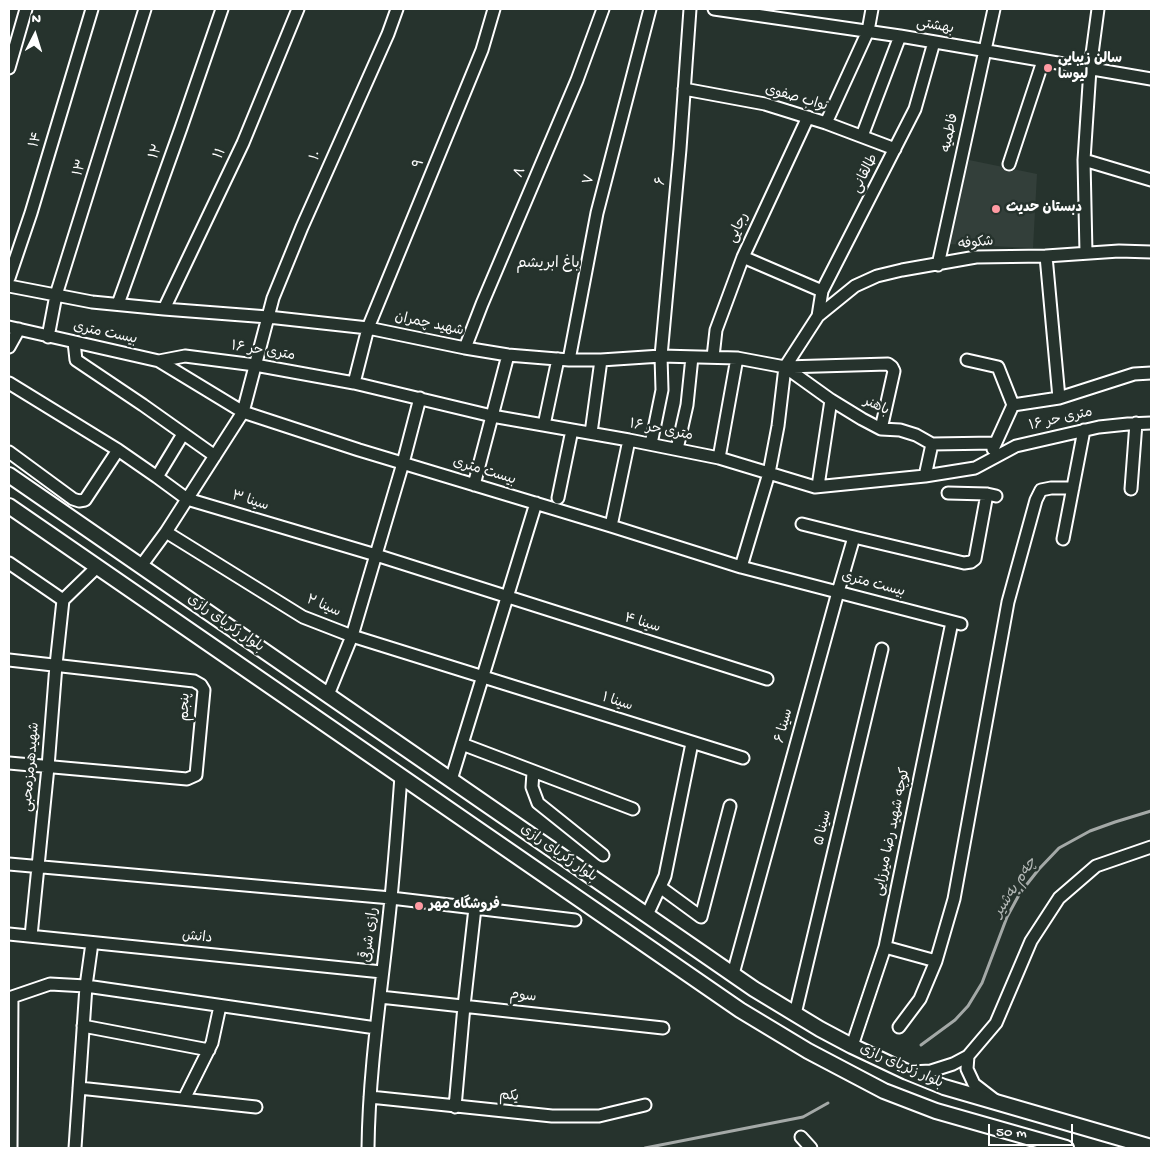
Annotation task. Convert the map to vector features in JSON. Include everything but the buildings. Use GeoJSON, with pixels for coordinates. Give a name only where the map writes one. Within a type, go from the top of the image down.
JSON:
{"type":"FeatureCollection","features":[{"type":"Feature","properties":{"kind":"main road","name":"بلوار زکریای رازی"},"geometry":{"type":"LineString","coordinates":[[9,475],[754,989],[795,1014],[852,1046],[944,1087],[1151,1146]]}},
{"type":"Feature","properties":{"kind":"main road","name":"بلوار زکریای رازی"},"geometry":{"type":"LineString","coordinates":[[9,506],[740,1010],[808,1051],[884,1090],[927,1107],[1063,1148]]}},
{"type":"Feature","properties":{"kind":"main road"},"geometry":{"type":"LineString","coordinates":[[401,776],[416,756]]}},
{"type":"Feature","properties":{"kind":"street"},"geometry":{"type":"LineString","coordinates":[[9,68],[26,9]]}},
{"type":"Feature","properties":{"kind":"street","name":"۱۴"},"geometry":{"type":"LineString","coordinates":[[9,278],[34,203],[92,9]]}},
{"type":"Feature","properties":{"kind":"street","name":"۱۳"},"geometry":{"type":"LineString","coordinates":[[48,336],[56,295],[145,9]]}},
{"type":"Feature","properties":{"kind":"street","name":"۱۲"},"geometry":{"type":"LineString","coordinates":[[118,304],[222,9]]}},
{"type":"Feature","properties":{"kind":"street","name":"۱۱"},"geometry":{"type":"LineString","coordinates":[[164,309],[243,143],[298,9]]}},
{"type":"Feature","properties":{"kind":"street","name":"۱۰"},"geometry":{"type":"LineString","coordinates":[[141,566],[166,532],[243,412],[273,298],[302,227],[388,34],[397,9]]}},
{"type":"Feature","properties":{"kind":"street","name":"۹"},"geometry":{"type":"LineString","coordinates":[[354,383],[368,328],[482,50],[494,9]]}},
{"type":"Feature","properties":{"kind":"street","name":"۸"},"geometry":{"type":"LineString","coordinates":[[465,348],[577,80],[602,9]]}},
{"type":"Feature","properties":{"kind":"street","name":"۷"},"geometry":{"type":"LineString","coordinates":[[544,425],[563,360],[597,213],[650,9]]}},
{"type":"Feature","properties":{"kind":"street","name":"۶"},"geometry":{"type":"LineString","coordinates":[[651,444],[662,390],[661,356],[690,9]]}},
{"type":"Feature","properties":{"kind":"street","name":"بهشتی"},"geometry":{"type":"LineString","coordinates":[[714,9],[900,36],[1151,79]]}},
{"type":"Feature","properties":{"kind":"street"},"geometry":{"type":"LineString","coordinates":[[826,123],[868,32],[872,9]]}},
{"type":"Feature","properties":{"kind":"street","name":"فاطمیه"},"geometry":{"type":"LineString","coordinates":[[938,265],[994,9]]}},
{"type":"Feature","properties":{"kind":"street"},"geometry":{"type":"LineString","coordinates":[[1086,253],[1084,160],[1090,68],[1098,9]]}},
{"type":"Feature","properties":{"kind":"street"},"geometry":{"type":"LineString","coordinates":[[862,136],[900,36]]}},
{"type":"Feature","properties":{"kind":"street","name":"طالقانی"},"geometry":{"type":"LineString","coordinates":[[818,316],[822,291],[915,109],[934,42]]}},
{"type":"Feature","properties":{"kind":"street"},"geometry":{"type":"LineString","coordinates":[[1009,164],[1043,61]]}},
{"type":"Feature","properties":{"kind":"street","name":"نواب صفوی"},"geometry":{"type":"LineString","coordinates":[[684,89],[765,104],[826,123],[895,149]]}},
{"type":"Feature","properties":{"kind":"street","name":"رجایی"},"geometry":{"type":"LineString","coordinates":[[713,357],[716,330],[743,257],[808,117]]}},
{"type":"Feature","properties":{"kind":"street"},"geometry":{"type":"LineString","coordinates":[[1084,160],[1151,180]]}},
{"type":"Feature","properties":{"kind":"street","name":"شکوفه"},"geometry":{"type":"LineString","coordinates":[[818,316],[855,286],[876,276],[902,270],[976,257],[1046,256],[1119,251],[1151,252]]}},
{"type":"Feature","properties":{"kind":"street"},"geometry":{"type":"LineString","coordinates":[[1046,256],[1059,398]]}},
{"type":"Feature","properties":{"kind":"street"},"geometry":{"type":"LineString","coordinates":[[743,257],[822,291]]}},
{"type":"Feature","properties":{"kind":"street","name":"شهید چمران"},"geometry":{"type":"LineString","coordinates":[[9,286],[92,302],[268,317],[368,328],[508,355],[563,360],[602,360],[661,356],[737,358],[785,367]]}},
{"type":"Feature","properties":{"kind":"street"},"geometry":{"type":"LineString","coordinates":[[741,567],[770,473],[785,367],[818,316]]}},
{"type":"Feature","properties":{"kind":"street"},"geometry":{"type":"LineString","coordinates":[[9,347],[14,328]]}},
{"type":"Feature","properties":{"kind":"street","name":"بیست متری"},"geometry":{"type":"LineString","coordinates":[[14,328],[159,361],[243,412],[403,463],[741,567],[957,623]]}},
{"type":"Feature","properties":{"kind":"street"},"geometry":{"type":"LineString","coordinates":[[74,342],[76,360],[215,456]]}},
{"type":"Feature","properties":{"kind":"street"},"geometry":{"type":"LineString","coordinates":[[474,485],[508,355]]}},
{"type":"Feature","properties":{"kind":"street","name":"۱۶ متری حر"},"geometry":{"type":"LineString","coordinates":[[159,361],[185,356],[255,365],[354,383],[492,416],[719,458],[815,487],[925,476],[975,468],[1016,446],[1099,427],[1151,423]]}},
{"type":"Feature","properties":{"kind":"street"},"geometry":{"type":"LineString","coordinates":[[677,449],[687,405],[692,357]]}},
{"type":"Feature","properties":{"kind":"street"},"geometry":{"type":"LineString","coordinates":[[719,458],[737,358]]}},
{"type":"Feature","properties":{"kind":"street"},"geometry":{"type":"LineString","coordinates":[[591,433],[602,360]]}},
{"type":"Feature","properties":{"kind":"street"},"geometry":{"type":"LineString","coordinates":[[967,360],[998,367],[1013,405],[987,462]]}},
{"type":"Feature","properties":{"kind":"street"},"geometry":{"type":"LineString","coordinates":[[785,367],[888,364],[894,372],[881,429]]}},
{"type":"Feature","properties":{"kind":"street","name":"باهنر"},"geometry":{"type":"LineString","coordinates":[[785,367],[831,400],[881,429],[900,430],[916,434],[932,444],[995,443]]}},
{"type":"Feature","properties":{"kind":"street"},"geometry":{"type":"LineString","coordinates":[[1013,405],[1059,398],[1134,374],[1151,373]]}},
{"type":"Feature","properties":{"kind":"street","name":"سینا ۳"},"geometry":{"type":"LineString","coordinates":[[9,383],[118,450],[187,498],[507,597]]}},
{"type":"Feature","properties":{"kind":"street"},"geometry":{"type":"LineString","coordinates":[[328,695],[352,636],[403,463],[420,398]]}},
{"type":"Feature","properties":{"kind":"street"},"geometry":{"type":"LineString","coordinates":[[818,486],[831,400]]}},
{"type":"Feature","properties":{"kind":"street"},"geometry":{"type":"LineString","coordinates":[[1131,489],[1136,423]]}},
{"type":"Feature","properties":{"kind":"street"},"geometry":{"type":"LineString","coordinates":[[558,498],[572,430]]}},
{"type":"Feature","properties":{"kind":"street"},"geometry":{"type":"LineString","coordinates":[[1063,539],[1084,430]]}},
{"type":"Feature","properties":{"kind":"street"},"geometry":{"type":"LineString","coordinates":[[157,476],[183,434]]}},
{"type":"Feature","properties":{"kind":"street"},"geometry":{"type":"LineString","coordinates":[[611,526],[629,440]]}},
{"type":"Feature","properties":{"kind":"street"},"geometry":{"type":"LineString","coordinates":[[925,476],[932,444]]}},
{"type":"Feature","properties":{"kind":"street"},"geometry":{"type":"LineString","coordinates":[[9,452],[73,499],[79,501],[84,500],[118,450]]}},
{"type":"Feature","properties":{"kind":"street"},"geometry":{"type":"LineString","coordinates":[[48,502],[59,488]]}},
{"type":"Feature","properties":{"kind":"street"},"geometry":{"type":"LineString","coordinates":[[899,1027],[920,999],[936,962],[954,899],[1008,602],[1036,500],[1041,490],[1073,488]]}},
{"type":"Feature","properties":{"kind":"street"},"geometry":{"type":"LineString","coordinates":[[802,524],[964,563],[971,562],[975,559],[992,495],[948,493]]}},
{"type":"Feature","properties":{"kind":"street"},"geometry":{"type":"LineString","coordinates":[[451,780],[536,503]]}},
{"type":"Feature","properties":{"kind":"street","name":"سینا ۲"},"geometry":{"type":"LineString","coordinates":[[166,532],[303,617],[352,636],[483,676]]}},
{"type":"Feature","properties":{"kind":"street","name":"سینا ۶"},"geometry":{"type":"LineString","coordinates":[[733,974],[854,537]]}},
{"type":"Feature","properties":{"kind":"street"},"geometry":{"type":"LineString","coordinates":[[9,563],[63,600],[97,566]]}},
{"type":"Feature","properties":{"kind":"street","name":"سینا ۴"},"geometry":{"type":"LineString","coordinates":[[507,597],[767,679]]}},
{"type":"Feature","properties":{"kind":"street","name":"شهیدهرمزمحبی"},"geometry":{"type":"LineString","coordinates":[[31,936],[63,600]]}},
{"type":"Feature","properties":{"kind":"street","name":"کوچه شهید رضا میرزایی"},"geometry":{"type":"LineString","coordinates":[[852,1046],[885,947],[957,623]]}},
{"type":"Feature","properties":{"kind":"street","name":"سینا ۵"},"geometry":{"type":"LineString","coordinates":[[795,1014],[882,649]]}},
{"type":"Feature","properties":{"kind":"street","name":"پنجم"},"geometry":{"type":"LineString","coordinates":[[9,660],[194,681],[201,684],[204,690],[196,775],[192,777],[187,779],[48,767]]}},
{"type":"Feature","properties":{"kind":"street","name":"۱ سینا"},"geometry":{"type":"LineString","coordinates":[[483,676],[743,758]]}},
{"type":"Feature","properties":{"kind":"street"},"geometry":{"type":"LineString","coordinates":[[647,915],[666,876],[692,743]]}},
{"type":"Feature","properties":{"kind":"street"},"geometry":{"type":"LineString","coordinates":[[462,744],[633,810]]}},
{"type":"Feature","properties":{"kind":"street"},"geometry":{"type":"LineString","coordinates":[[9,763],[48,767]]}},
{"type":"Feature","properties":{"kind":"street"},"geometry":{"type":"LineString","coordinates":[[534,772],[532,787],[538,803],[603,855]]}},
{"type":"Feature","properties":{"kind":"street","name":"رازی شرقی"},"geometry":{"type":"LineString","coordinates":[[368,1148],[376,1028],[391,898],[401,776]]}},
{"type":"Feature","properties":{"kind":"street"},"geometry":{"type":"LineString","coordinates":[[660,888],[701,917],[730,806]]}},
{"type":"Feature","properties":{"kind":"street"},"geometry":{"type":"LineString","coordinates":[[907,1072],[931,1071],[953,1064],[968,1056],[996,1023],[1031,941],[1059,898],[1096,866],[1151,847]]}},
{"type":"Feature","properties":{"kind":"street"},"geometry":{"type":"LineString","coordinates":[[9,864],[391,898],[575,920]]}},
{"type":"Feature","properties":{"kind":"street"},"geometry":{"type":"LineString","coordinates":[[456,1107],[464,1006],[475,908]]}},
{"type":"Feature","properties":{"kind":"street","name":"دانش"},"geometry":{"type":"LineString","coordinates":[[9,934],[382,972]]}},
{"type":"Feature","properties":{"kind":"street"},"geometry":{"type":"LineString","coordinates":[[75,1148],[86,986],[92,943]]}},
{"type":"Feature","properties":{"kind":"street"},"geometry":{"type":"LineString","coordinates":[[885,947],[936,962]]}},
{"type":"Feature","properties":{"kind":"street"},"geometry":{"type":"LineString","coordinates":[[11,1148],[10,997],[50,984],[86,986],[376,1028]]}},
{"type":"Feature","properties":{"kind":"street","name":"سوم"},"geometry":{"type":"LineString","coordinates":[[380,997],[663,1028]]}},
{"type":"Feature","properties":{"kind":"street"},"geometry":{"type":"LineString","coordinates":[[184,1099],[212,1043],[220,1006]]}},
{"type":"Feature","properties":{"kind":"street"},"geometry":{"type":"LineString","coordinates":[[83,1026],[209,1050]]}},
{"type":"Feature","properties":{"kind":"street"},"geometry":{"type":"LineString","coordinates":[[968,1056],[968,1069],[974,1084],[997,1102]]}},
{"type":"Feature","properties":{"kind":"street"},"geometry":{"type":"LineString","coordinates":[[79,1088],[256,1107]]}},
{"type":"Feature","properties":{"kind":"street","name":"یکم"},"geometry":{"type":"LineString","coordinates":[[370,1098],[552,1116],[599,1116],[645,1105]]}},
{"type":"Feature","properties":{"kind":"street"},"geometry":{"type":"LineString","coordinates":[[801,1138],[811,1148]]}},
{"type":"Feature","properties":{"kind":"shaded area","name":"دبستان حدیث"},"geometry":{"type":"Polygon","coordinates":[[[969,160],[1037,174],[1033,248],[948,244],[969,160]]]}},
{"type":"Feature","properties":{"kind":"waterway","name":"چەم بەشیر"},"geometry":{"type":"LineString","coordinates":[[921,1045],[955,1020],[968,1006],[982,983],[1007,917],[1020,893],[1059,848],[1090,831],[1151,811]]}},
{"type":"Feature","properties":{"kind":"waterway","name":"چەم بەشیر"},"geometry":{"type":"LineString","coordinates":[[645,1148],[803,1117],[828,1103]]}},
{"type":"Feature","properties":{"kind":"place","name":"سالن زیبایی لیوسا"},"geometry":{"type":"Point","coordinates":[1048,68]}},
{"type":"Feature","properties":{"kind":"place","name":"دبستان حدیث"},"geometry":{"type":"Point","coordinates":[996,209]}},
{"type":"Feature","properties":{"kind":"place","name":"فروشگاه مهر"},"geometry":{"type":"Point","coordinates":[419,906]}},
{"type":"Feature","properties":{"kind":"district","name":"باغ ابریشم"},"geometry":{"type":"Point","coordinates":[548,265]}}]}
